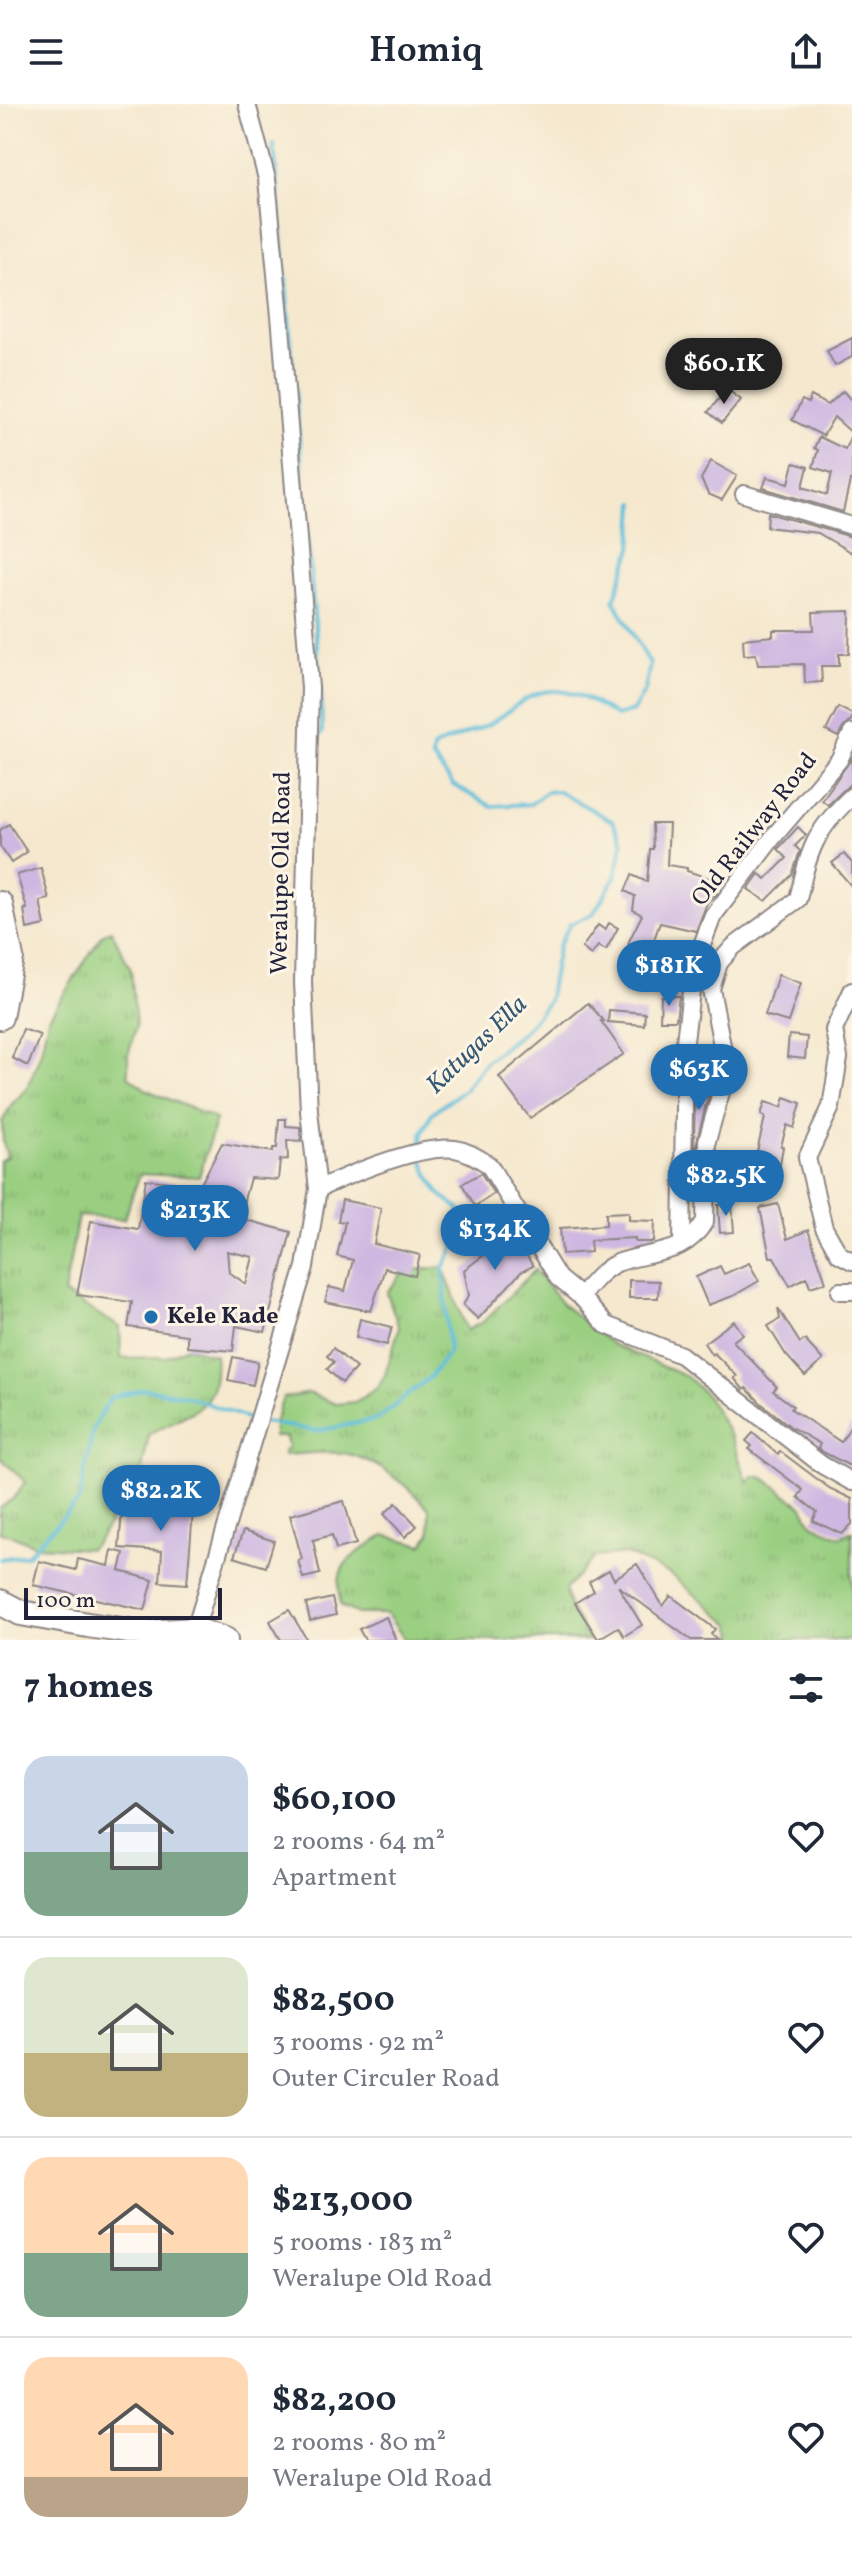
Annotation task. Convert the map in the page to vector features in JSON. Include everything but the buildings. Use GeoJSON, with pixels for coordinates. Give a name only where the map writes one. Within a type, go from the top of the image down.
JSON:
{"type":"FeatureCollection","features":[{"type":"Feature","properties":{"kind":"highway"},"geometry":{"type":"LineString","coordinates":[[0,904],[11,958],[0,1017]]}},
{"type":"Feature","properties":{"kind":"highway"},"geometry":{"type":"LineString","coordinates":[[1,1604],[21,1613],[144,1637],[195,1630],[225,1640]]}},
{"type":"Feature","properties":{"kind":"street","name":"Weralupe Old Road"},"geometry":{"type":"LineString","coordinates":[[195,1630],[305,1267],[318,1189],[309,1111],[303,982],[310,688],[267,179],[247,104]]}},
{"type":"Feature","properties":{"kind":"street"},"geometry":{"type":"LineString","coordinates":[[744,494],[852,526]]}},
{"type":"Feature","properties":{"kind":"street","name":"Old Railway Road"},"geometry":{"type":"LineString","coordinates":[[682,1244],[685,1041],[694,966],[713,916],[774,836],[839,760],[852,733]]}},
{"type":"Feature","properties":{"kind":"street"},"geometry":{"type":"LineString","coordinates":[[581,1297],[589,1284],[615,1263],[663,1253],[698,1232],[705,1221],[707,1141],[727,1071],[711,989],[719,963],[733,947],[798,899],[808,856],[828,818],[852,796]]}},
{"type":"Feature","properties":{"kind":"street"},"geometry":{"type":"LineString","coordinates":[[852,991],[834,1030],[839,1058],[831,1107],[807,1158],[824,1228],[839,1254],[852,1261]]}},
{"type":"Feature","properties":{"kind":"street"},"geometry":{"type":"LineString","coordinates":[[318,1189],[347,1176],[420,1153],[456,1149],[476,1156],[489,1165],[558,1278],[581,1297],[606,1325],[681,1355],[822,1465],[852,1482]]}},
{"type":"Feature","properties":{"kind":"green space"},"geometry":{"type":"Polygon","coordinates":[[[111,930],[131,970],[136,1026],[128,1055],[128,1076],[147,1090],[216,1119],[199,1177],[140,1174],[124,1219],[78,1216],[64,1294],[120,1327],[121,1358],[166,1357],[187,1347],[215,1355],[215,1374],[207,1399],[198,1408],[149,1434],[141,1475],[122,1486],[108,1525],[96,1543],[89,1549],[37,1546],[0,1533],[0,1508],[14,1498],[25,1482],[0,1457],[0,1161],[7,1156],[2,1122],[11,1105],[28,1087],[48,1019],[102,935],[111,930]]]}},
{"type":"Feature","properties":{"kind":"green space"},"geometry":{"type":"Polygon","coordinates":[[[443,1267],[467,1330],[483,1322],[535,1270],[562,1304],[613,1345],[687,1377],[707,1396],[731,1437],[748,1483],[753,1476],[764,1478],[803,1507],[812,1524],[841,1537],[852,1531],[852,1640],[736,1640],[731,1624],[670,1574],[626,1554],[595,1557],[565,1590],[569,1606],[589,1640],[405,1640],[387,1614],[358,1614],[341,1606],[339,1579],[347,1562],[385,1535],[423,1545],[430,1533],[429,1509],[394,1477],[363,1459],[337,1453],[283,1455],[288,1448],[286,1437],[274,1437],[274,1423],[283,1398],[309,1393],[336,1404],[355,1402],[377,1388],[385,1375],[399,1328],[387,1293],[404,1271],[443,1267]]]}},
{"type":"Feature","properties":{"kind":"waterway"},"geometry":{"type":"LineString","coordinates":[[274,145],[321,696],[322,732],[315,743]]}},
{"type":"Feature","properties":{"kind":"waterway"},"geometry":{"type":"LineString","coordinates":[[421,1147],[422,1133],[432,1113],[464,1090],[486,1061],[524,1031],[548,1002],[558,947],[570,924],[593,914],[615,878],[623,843],[612,821],[558,791],[546,792],[531,804],[491,806],[453,785],[432,757],[433,748],[497,720],[528,698],[545,692],[577,695],[616,716],[633,711],[645,690],[650,664],[614,600],[632,548],[635,503]]}},
{"type":"Feature","properties":{"kind":"waterway","name":"Katugas Ella"},"geometry":{"type":"LineString","coordinates":[[263,1422],[317,1431],[378,1419],[430,1377],[449,1351],[443,1269],[464,1230],[464,1222],[459,1209],[439,1193],[421,1156]]}},
{"type":"Feature","properties":{"kind":"waterway"},"geometry":{"type":"LineString","coordinates":[[0,1559],[27,1555],[79,1501],[93,1429],[110,1398],[145,1389],[187,1396],[254,1421]]}},
{"type":"Feature","properties":{"kind":"place","name":"Kele Kade"},"geometry":{"type":"Point","coordinates":[151,1317]}}]}
